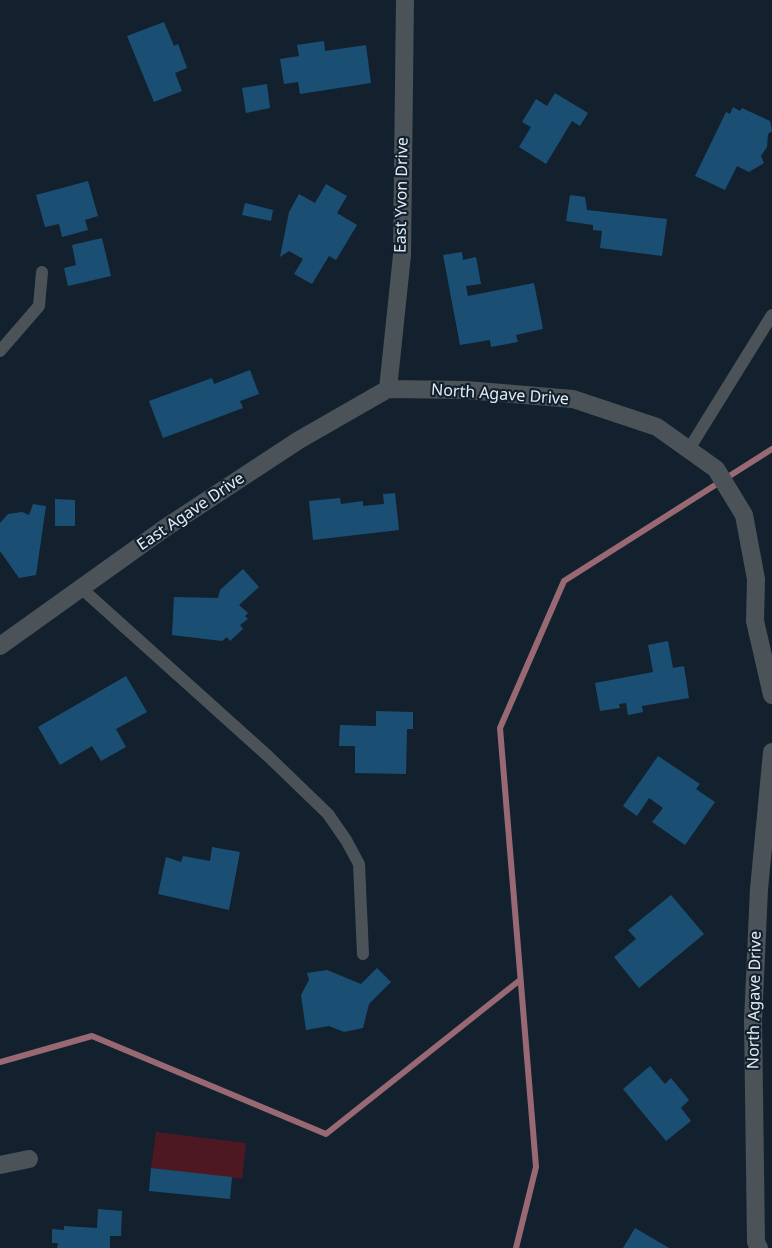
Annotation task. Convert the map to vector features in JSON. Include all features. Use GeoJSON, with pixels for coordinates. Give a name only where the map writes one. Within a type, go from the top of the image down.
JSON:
{"type":"FeatureCollection","features":[{"type":"Feature","properties":{"kind":"street","name":"East Yvon Drive"},"geometry":{"type":"LineString","coordinates":[[388,388],[402,255],[405,0]]}},
{"type":"Feature","properties":{"kind":"street","name":"North Agave Drive"},"geometry":{"type":"LineString","coordinates":[[388,388],[466,390],[573,399],[657,427],[716,469],[744,514],[756,579],[755,621],[772,695]]}},
{"type":"Feature","properties":{"kind":"street","name":"East Agave Drive"},"geometry":{"type":"LineString","coordinates":[[0,646],[165,528],[299,440],[388,388]]}},
{"type":"Feature","properties":{"kind":"street","name":"North Agave Drive"},"geometry":{"type":"LineString","coordinates":[[759,1248],[756,1242],[753,1021],[759,889],[772,752]]}},
{"type":"Feature","properties":{"kind":"street"},"geometry":{"type":"LineString","coordinates":[[0,1165],[29,1159]]}},
{"type":"Feature","properties":{"kind":"lane"},"geometry":{"type":"LineString","coordinates":[[0,351],[39,306],[42,272]]}},
{"type":"Feature","properties":{"kind":"lane"},"geometry":{"type":"LineString","coordinates":[[689,450],[772,315]]}},
{"type":"Feature","properties":{"kind":"lane"},"geometry":{"type":"LineString","coordinates":[[81,588],[269,757],[328,814],[359,864],[363,954]]}},
{"type":"Feature","properties":{"kind":"shaded area"},"geometry":{"type":"Polygon","coordinates":[[[156,1132],[246,1143],[242,1179],[151,1168],[156,1132]]]}},
{"type":"Feature","properties":{"kind":"building"},"geometry":{"type":"Polygon","coordinates":[[[164,22],[174,46],[178,44],[187,68],[175,73],[182,91],[154,102],[127,36],[164,22]]]}},
{"type":"Feature","properties":{"kind":"building"},"geometry":{"type":"Polygon","coordinates":[[[324,41],[325,51],[366,45],[371,83],[300,94],[298,82],[284,84],[280,59],[299,56],[297,45],[324,41]]]}},
{"type":"Feature","properties":{"kind":"building"},"geometry":{"type":"Polygon","coordinates":[[[267,84],[270,108],[246,113],[242,88],[267,84]]]}},
{"type":"Feature","properties":{"kind":"building"},"geometry":{"type":"Polygon","coordinates":[[[555,93],[588,113],[580,126],[572,121],[546,164],[519,147],[531,127],[522,122],[536,99],[547,106],[555,93]]]}},
{"type":"Feature","properties":{"kind":"building"},"geometry":{"type":"Polygon","coordinates":[[[733,107],[740,111],[742,108],[770,121],[772,131],[768,134],[767,147],[761,156],[764,163],[749,172],[737,166],[725,190],[695,176],[726,112],[730,114],[733,107]]]}},
{"type":"Feature","properties":{"kind":"building"},"geometry":{"type":"Polygon","coordinates":[[[88,181],[98,216],[85,220],[88,230],[62,237],[59,224],[45,227],[36,195],[88,181]]]}},
{"type":"Feature","properties":{"kind":"building"},"geometry":{"type":"Polygon","coordinates":[[[326,184],[347,196],[337,213],[357,225],[336,260],[329,256],[312,284],[294,274],[303,259],[289,251],[280,257],[289,212],[299,194],[315,203],[326,184]]]}},
{"type":"Feature","properties":{"kind":"building"},"geometry":{"type":"Polygon","coordinates":[[[570,195],[585,197],[587,210],[667,219],[662,256],[600,248],[602,231],[593,230],[593,225],[566,221],[570,195]]]}},
{"type":"Feature","properties":{"kind":"building"},"geometry":{"type":"Polygon","coordinates":[[[245,203],[273,210],[271,221],[242,215],[245,203]]]}},
{"type":"Feature","properties":{"kind":"building"},"geometry":{"type":"Polygon","coordinates":[[[102,238],[111,276],[68,286],[64,268],[76,265],[72,245],[102,238]]]}},
{"type":"Feature","properties":{"kind":"building"},"geometry":{"type":"Polygon","coordinates":[[[462,252],[463,260],[476,257],[481,284],[466,286],[468,296],[534,283],[543,329],[516,335],[518,342],[491,347],[490,340],[460,345],[443,255],[462,252]]]}},
{"type":"Feature","properties":{"kind":"building"},"geometry":{"type":"Polygon","coordinates":[[[250,370],[259,394],[240,401],[243,408],[163,438],[149,401],[212,378],[214,384],[250,370]]]}},
{"type":"Feature","properties":{"kind":"building"},"geometry":{"type":"Polygon","coordinates":[[[395,493],[399,530],[313,540],[309,501],[340,498],[341,504],[363,501],[363,506],[384,504],[383,494],[395,493]]]}},
{"type":"Feature","properties":{"kind":"building"},"geometry":{"type":"Polygon","coordinates":[[[55,499],[75,500],[75,526],[55,526],[55,499]]]}},
{"type":"Feature","properties":{"kind":"building"},"geometry":{"type":"Polygon","coordinates":[[[33,504],[46,506],[36,575],[19,578],[0,551],[0,523],[8,514],[22,512],[29,515],[33,504]]]}},
{"type":"Feature","properties":{"kind":"building"},"geometry":{"type":"Polygon","coordinates":[[[243,569],[259,587],[239,605],[248,613],[245,616],[248,619],[240,625],[243,629],[230,641],[227,637],[222,641],[172,635],[174,597],[218,598],[220,590],[243,569]]]}},
{"type":"Feature","properties":{"kind":"building"},"geometry":{"type":"Polygon","coordinates":[[[668,641],[673,668],[684,666],[689,698],[642,706],[643,712],[628,715],[626,703],[619,704],[620,708],[600,711],[595,683],[653,672],[648,645],[668,641]]]}},
{"type":"Feature","properties":{"kind":"building"},"geometry":{"type":"Polygon","coordinates":[[[126,676],[147,712],[116,729],[126,747],[101,761],[92,746],[60,765],[38,727],[126,676]]]}},
{"type":"Feature","properties":{"kind":"building"},"geometry":{"type":"Polygon","coordinates":[[[376,711],[413,712],[413,729],[407,729],[406,774],[355,773],[355,746],[339,746],[340,725],[376,726],[376,711]]]}},
{"type":"Feature","properties":{"kind":"building"},"geometry":{"type":"Polygon","coordinates":[[[658,756],[700,784],[696,789],[715,802],[685,845],[652,822],[663,808],[649,798],[637,816],[623,806],[658,756]]]}},
{"type":"Feature","properties":{"kind":"building"},"geometry":{"type":"Polygon","coordinates":[[[212,847],[240,852],[229,910],[158,894],[166,857],[181,862],[183,856],[210,861],[212,847]]]}},
{"type":"Feature","properties":{"kind":"building"},"geometry":{"type":"Polygon","coordinates":[[[671,895],[704,934],[639,988],[614,957],[636,939],[628,930],[671,895]]]}},
{"type":"Feature","properties":{"kind":"building"},"geometry":{"type":"Polygon","coordinates":[[[377,968],[391,982],[369,1004],[363,1028],[344,1032],[329,1026],[306,1030],[301,995],[309,980],[307,973],[327,970],[361,984],[377,968]]]}},
{"type":"Feature","properties":{"kind":"building"},"geometry":{"type":"Polygon","coordinates":[[[650,1066],[665,1084],[671,1078],[689,1100],[681,1108],[691,1121],[666,1141],[623,1089],[650,1066]]]}},
{"type":"Feature","properties":{"kind":"building"},"geometry":{"type":"Polygon","coordinates":[[[151,1168],[232,1177],[230,1199],[149,1191],[151,1168]]]}},
{"type":"Feature","properties":{"kind":"building"},"geometry":{"type":"Polygon","coordinates":[[[98,1209],[122,1211],[121,1236],[110,1236],[110,1248],[57,1248],[58,1243],[52,1243],[52,1229],[64,1230],[64,1226],[97,1228],[98,1209]]]}},
{"type":"Feature","properties":{"kind":"building"},"geometry":{"type":"Polygon","coordinates":[[[635,1228],[669,1248],[623,1248],[635,1228]]]}},
{"type":"Feature","properties":{"kind":"waterway"},"geometry":{"type":"LineString","coordinates":[[516,1248],[536,1167],[500,728],[564,581],[772,449]]}},
{"type":"Feature","properties":{"kind":"waterway"},"geometry":{"type":"LineString","coordinates":[[0,1062],[92,1036],[326,1134],[520,980]]}}]}
